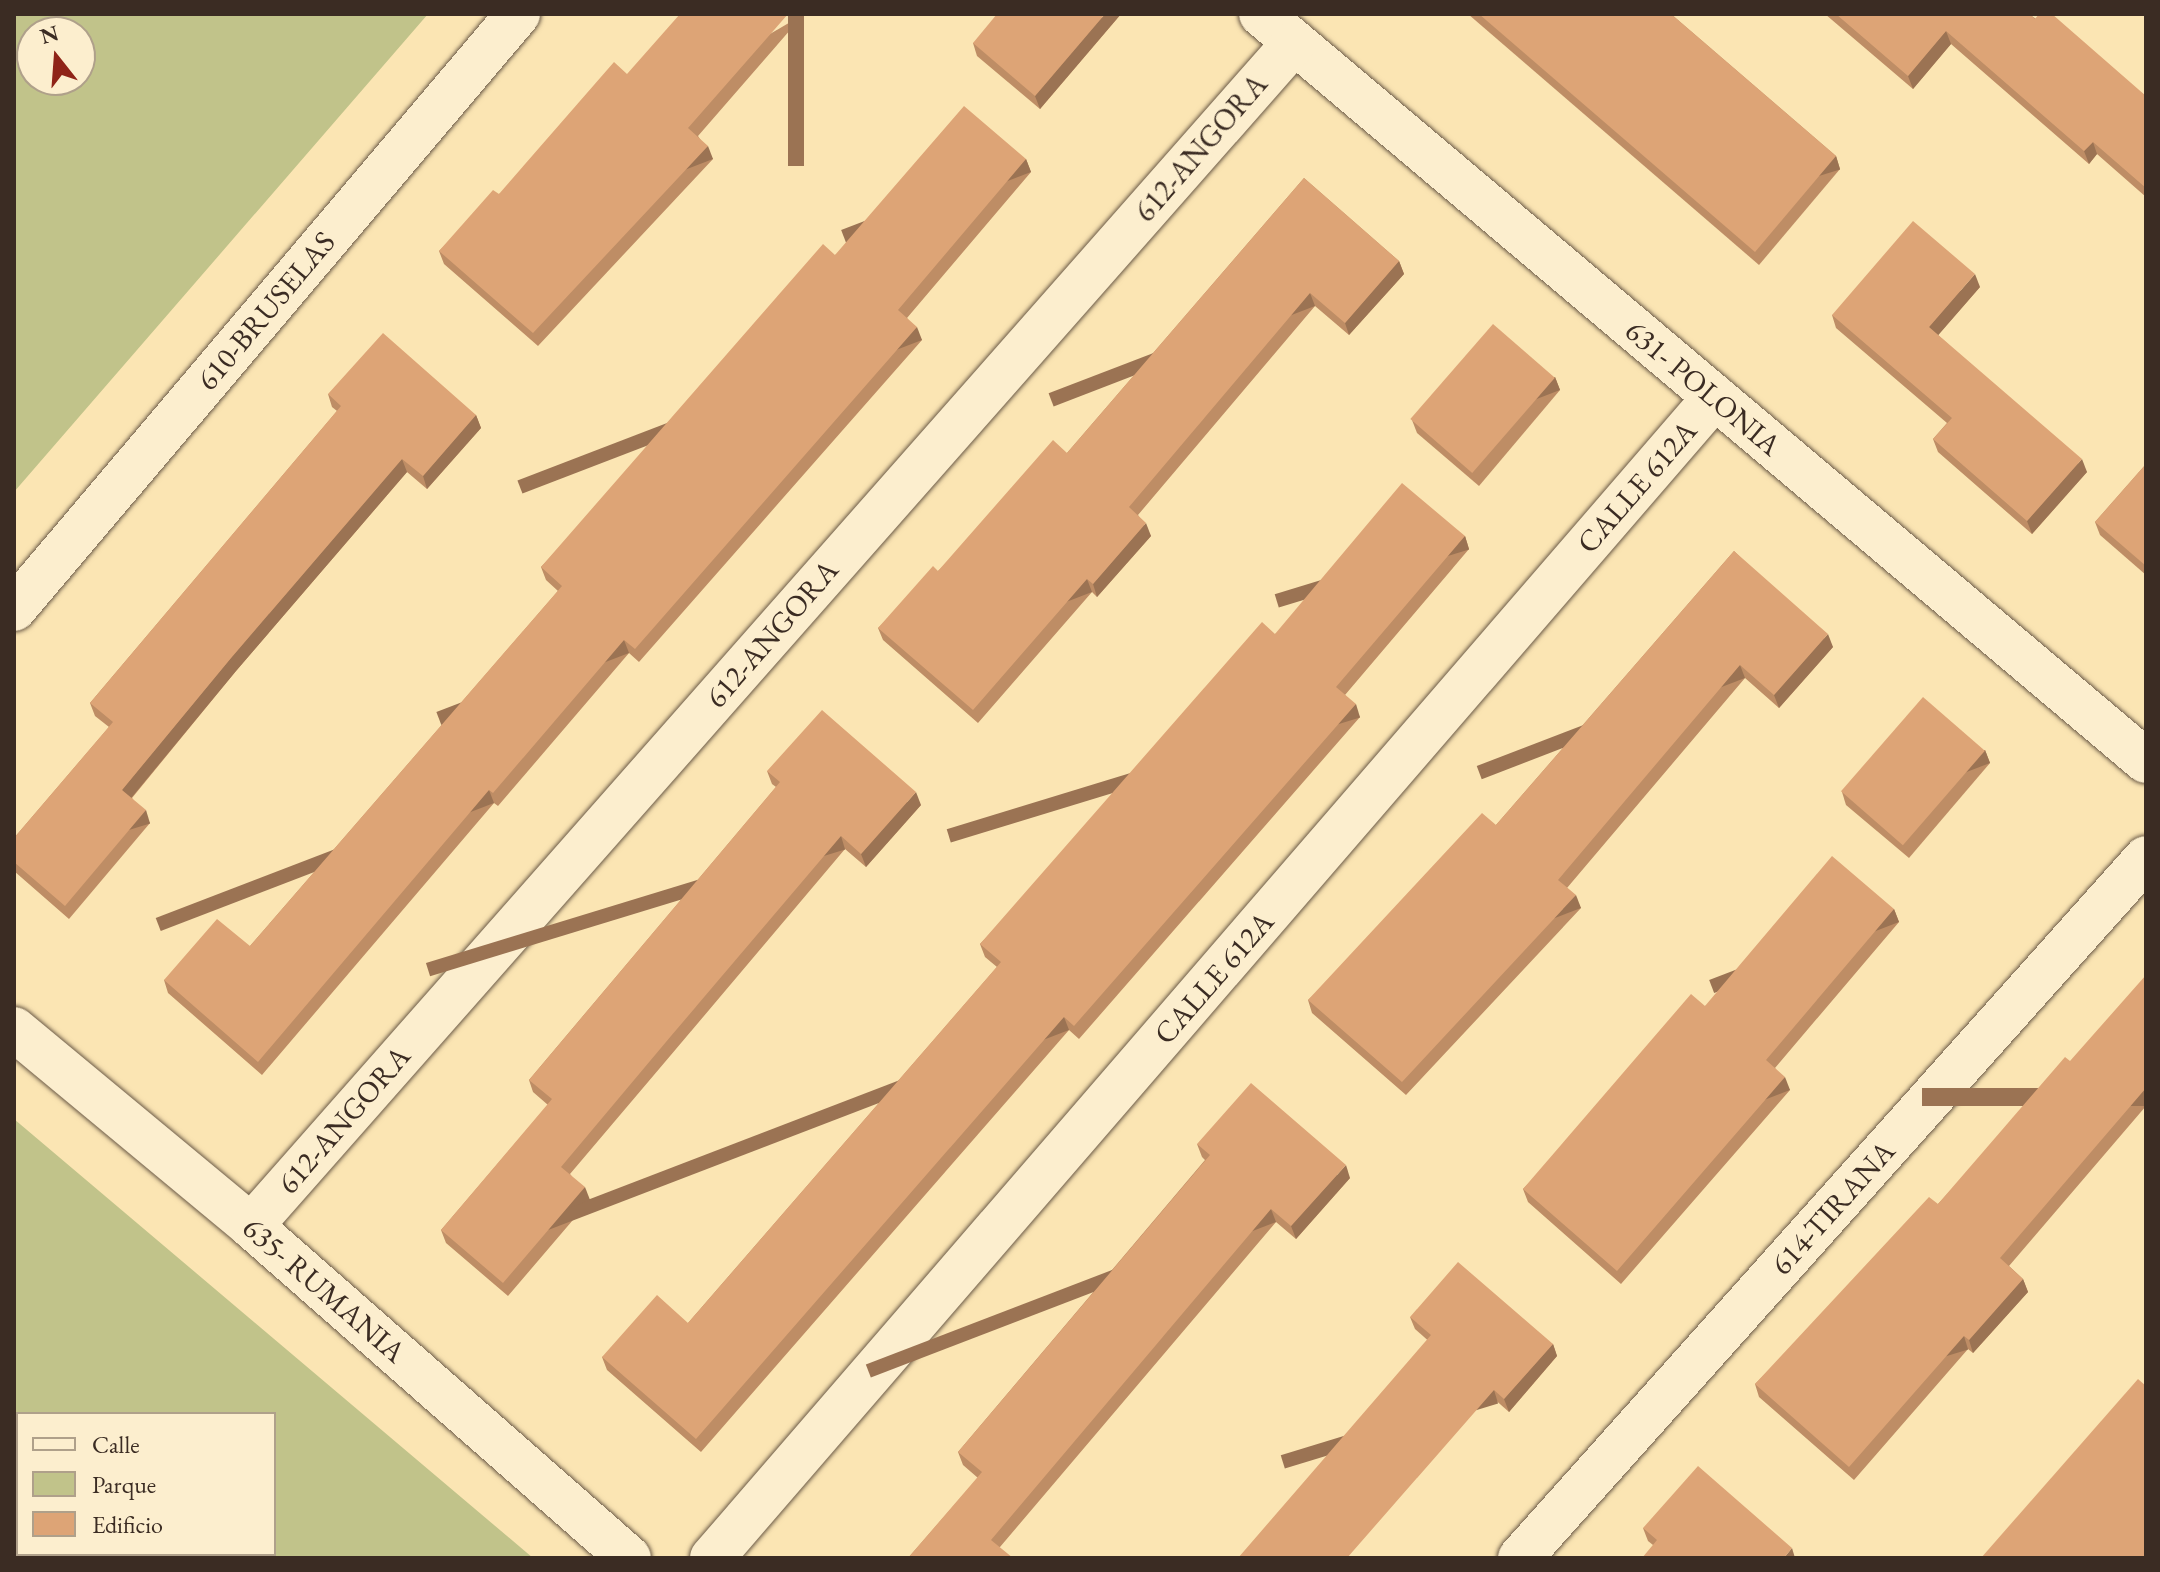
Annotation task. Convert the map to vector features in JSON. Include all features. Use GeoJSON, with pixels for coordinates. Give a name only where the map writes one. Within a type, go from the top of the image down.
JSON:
{"type":"FeatureCollection","features":[{"type":"Feature","properties":{"kind":"street","name":"610-BRUSELAS"},"geometry":{"type":"LineString","coordinates":[[14,609],[518,14]]}},
{"type":"Feature","properties":{"kind":"street","name":"631- POLONIA"},"geometry":{"type":"LineString","coordinates":[[1261,14],[2146,761]]}},
{"type":"Feature","properties":{"kind":"street","name":"612-ANGORA"},"geometry":{"type":"LineString","coordinates":[[251,1226],[1294,43]]}},
{"type":"Feature","properties":{"kind":"street","name":"CALLE 612A"},"geometry":{"type":"LineString","coordinates":[[712,1558],[1715,397]]}},
{"type":"Feature","properties":{"kind":"street","name":"614-TIRANA"},"geometry":{"type":"LineString","coordinates":[[1520,1558],[2146,858]]}},
{"type":"Feature","properties":{"kind":"street","name":"635- RUMANIA"},"geometry":{"type":"LineString","coordinates":[[14,1029],[251,1226],[629,1558]]}},
{"type":"Feature","properties":{"kind":"green space"},"geometry":{"type":"Polygon","coordinates":[[[14,14],[428,14],[14,492],[14,14]]]}},
{"type":"Feature","properties":{"kind":"green space"},"geometry":{"type":"Polygon","coordinates":[[[14,1119],[533,1558],[14,1558],[14,1119]]]}},
{"type":"Feature","properties":{"kind":"building"},"geometry":{"type":"Polygon","coordinates":[[[680,14],[788,14],[688,128],[708,146],[533,333],[439,251],[493,190],[499,194],[614,62],[627,74],[680,14]]]}},
{"type":"Feature","properties":{"kind":"building"},"geometry":{"type":"Polygon","coordinates":[[[997,14],[1105,14],[1035,96],[973,43],[997,14]]]}},
{"type":"Feature","properties":{"kind":"building"},"geometry":{"type":"Polygon","coordinates":[[[1479,14],[1671,14],[1836,156],[1755,252],[1479,14]]]}},
{"type":"Feature","properties":{"kind":"building"},"geometry":{"type":"Polygon","coordinates":[[[1836,14],[2029,14],[2035,19],[2039,14],[2052,14],[2146,96],[2146,188],[2093,142],[2084,151],[1946,31],[1908,76],[1836,14]]]}},
{"type":"Feature","properties":{"kind":"building"},"geometry":{"type":"Polygon","coordinates":[[[964,106],[1026,159],[898,310],[917,327],[635,649],[624,640],[493,793],[489,790],[258,1062],[164,980],[217,919],[250,946],[562,586],[541,567],[823,244],[835,255],[964,106]]]}},
{"type":"Feature","properties":{"kind":"building"},"geometry":{"type":"Polygon","coordinates":[[[1304,178],[1399,261],[1345,323],[1310,293],[1129,507],[1146,523],[1093,584],[1087,579],[973,710],[878,628],[933,566],[938,571],[1053,440],[1067,453],[1304,178]]]}},
{"type":"Feature","properties":{"kind":"building"},"geometry":{"type":"Polygon","coordinates":[[[1913,221],[1975,274],[1929,327],[2082,459],[2027,521],[1933,439],[1952,418],[1832,315],[1913,221]]]}},
{"type":"Feature","properties":{"kind":"building"},"geometry":{"type":"Polygon","coordinates":[[[1493,324],[1555,378],[1472,473],[1410,419],[1493,324]]]}},
{"type":"Feature","properties":{"kind":"building"},"geometry":{"type":"Polygon","coordinates":[[[383,333],[476,415],[423,476],[402,459],[231,658],[122,790],[146,810],[65,906],[14,862],[14,838],[113,722],[90,703],[341,406],[328,394],[383,333]]]}},
{"type":"Feature","properties":{"kind":"building"},"geometry":{"type":"Polygon","coordinates":[[[2146,464],[2146,566],[2095,522],[2146,464]]]}},
{"type":"Feature","properties":{"kind":"building"},"geometry":{"type":"Polygon","coordinates":[[[1402,483],[1465,536],[1336,687],[1356,704],[1074,1026],[1064,1017],[696,1439],[602,1357],[657,1295],[688,1323],[1001,962],[980,944],[1262,622],[1275,634],[1402,483]]]}},
{"type":"Feature","properties":{"kind":"building"},"geometry":{"type":"Polygon","coordinates":[[[1734,551],[1828,634],[1774,695],[1740,665],[1558,880],[1576,895],[1402,1082],[1308,1000],[1482,813],[1496,825],[1734,551]]]}},
{"type":"Feature","properties":{"kind":"building"},"geometry":{"type":"Polygon","coordinates":[[[1923,697],[1985,751],[1903,845],[1841,791],[1923,697]]]}},
{"type":"Feature","properties":{"kind":"building"},"geometry":{"type":"Polygon","coordinates":[[[822,710],[916,792],[861,854],[841,836],[671,1036],[561,1167],[585,1187],[503,1283],[441,1230],[552,1099],[529,1080],[780,782],[767,771],[822,710]]]}},
{"type":"Feature","properties":{"kind":"building"},"geometry":{"type":"Polygon","coordinates":[[[1832,856],[1894,909],[1766,1060],[1785,1077],[1617,1271],[1523,1189],[1691,994],[1705,1006],[1832,856]]]}},
{"type":"Feature","properties":{"kind":"building"},"geometry":{"type":"Polygon","coordinates":[[[2146,975],[2146,1088],[2000,1258],[2023,1279],[1969,1340],[1964,1336],[1849,1467],[1755,1384],[1929,1197],[1938,1204],[2065,1057],[2070,1061],[2146,975]]]}},
{"type":"Feature","properties":{"kind":"building"},"geometry":{"type":"Polygon","coordinates":[[[1251,1083],[1346,1165],[1291,1226],[1271,1209],[991,1540],[1013,1558],[908,1558],[982,1472],[958,1452],[1210,1155],[1197,1144],[1251,1083]]]}},
{"type":"Feature","properties":{"kind":"building"},"geometry":{"type":"Polygon","coordinates":[[[1458,1262],[1553,1344],[1504,1399],[1494,1390],[1347,1558],[1238,1558],[1431,1335],[1410,1317],[1458,1262]]]}},
{"type":"Feature","properties":{"kind":"building"},"geometry":{"type":"Polygon","coordinates":[[[2138,1379],[2146,1386],[2146,1558],[1981,1558],[2138,1379]]]}},
{"type":"Feature","properties":{"kind":"building"},"geometry":{"type":"Polygon","coordinates":[[[1698,1466],[1792,1548],[1784,1558],[1642,1558],[1657,1540],[1643,1528],[1698,1466]]]}}]}
